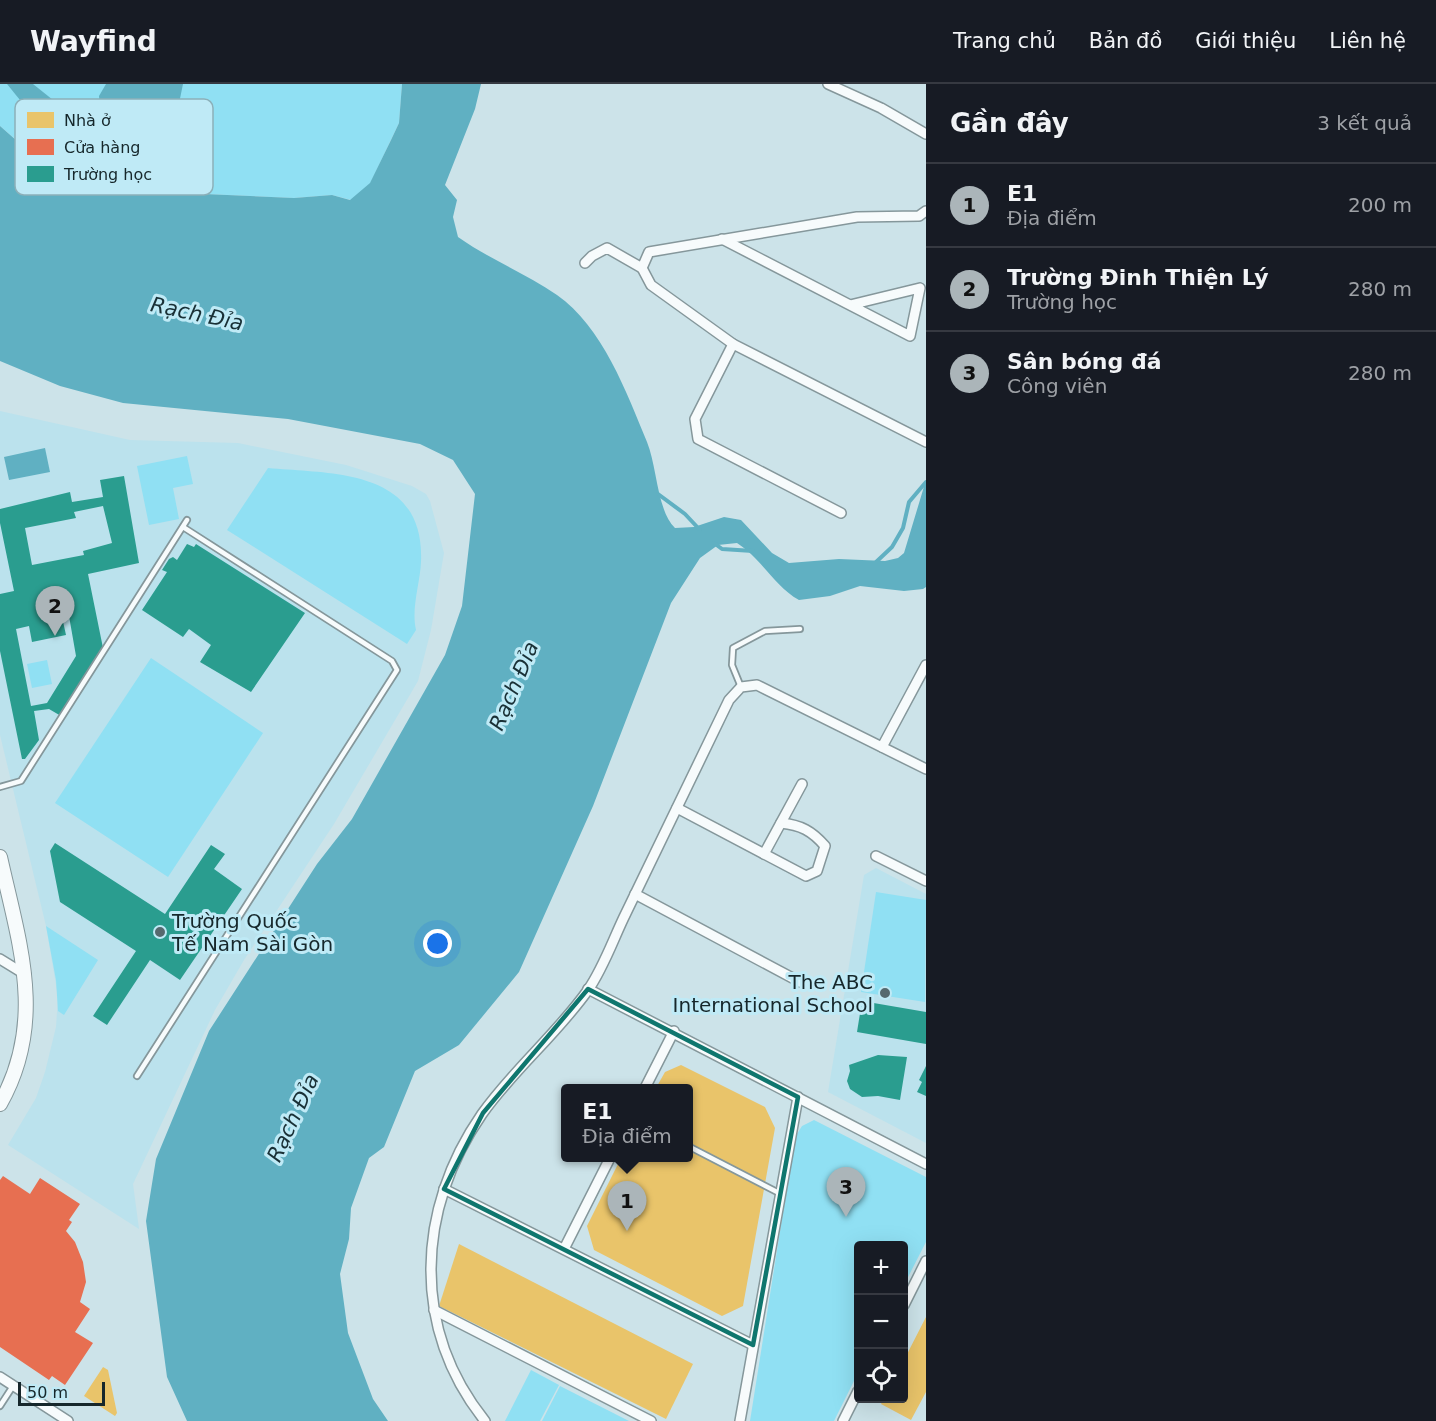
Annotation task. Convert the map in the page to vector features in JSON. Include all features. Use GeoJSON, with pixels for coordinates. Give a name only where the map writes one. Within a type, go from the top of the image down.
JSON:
{"type":"FeatureCollection","features":[{"type":"Feature","properties":{"kind":"main road"},"geometry":{"type":"LineString","coordinates":[[0,857],[26,975],[28,1003],[23,1046],[14,1076],[0,1104]]}},
{"type":"Feature","properties":{"kind":"street"},"geometry":{"type":"LineString","coordinates":[[828,84],[881,108],[926,134]]}},
{"type":"Feature","properties":{"kind":"street"},"geometry":{"type":"LineString","coordinates":[[642,268],[649,252],[857,217],[919,216],[926,211]]}},
{"type":"Feature","properties":{"kind":"street"},"geometry":{"type":"LineString","coordinates":[[722,239],[910,336],[920,288],[850,305]]}},
{"type":"Feature","properties":{"kind":"street"},"geometry":{"type":"LineString","coordinates":[[585,263],[592,256],[607,248],[642,268],[651,285],[734,344],[926,442]]}},
{"type":"Feature","properties":{"kind":"street"},"geometry":{"type":"LineString","coordinates":[[734,344],[695,419],[698,438],[841,513]]}},
{"type":"Feature","properties":{"kind":"street"},"geometry":{"type":"LineString","coordinates":[[882,747],[926,665]]}},
{"type":"Feature","properties":{"kind":"street"},"geometry":{"type":"LineString","coordinates":[[485,1421],[460,1382],[444,1350],[434,1310],[430,1279],[431,1249],[444,1189],[462,1145],[483,1113],[588,989],[729,700],[741,687],[757,685],[926,770]]}},
{"type":"Feature","properties":{"kind":"street"},"geometry":{"type":"LineString","coordinates":[[764,854],[802,784]]}},
{"type":"Feature","properties":{"kind":"street"},"geometry":{"type":"LineString","coordinates":[[677,808],[806,876],[817,871],[825,846],[814,833],[799,824],[781,823]]}},
{"type":"Feature","properties":{"kind":"street"},"geometry":{"type":"LineString","coordinates":[[876,855],[926,881]]}},
{"type":"Feature","properties":{"kind":"street"},"geometry":{"type":"LineString","coordinates":[[635,894],[800,982]]}},
{"type":"Feature","properties":{"kind":"street"},"geometry":{"type":"LineString","coordinates":[[0,959],[26,975]]}},
{"type":"Feature","properties":{"kind":"street"},"geometry":{"type":"LineString","coordinates":[[588,989],[674,1031],[926,1164]]}},
{"type":"Feature","properties":{"kind":"street"},"geometry":{"type":"LineString","coordinates":[[648,1084],[674,1031]]}},
{"type":"Feature","properties":{"kind":"street"},"geometry":{"type":"LineString","coordinates":[[740,1421],[798,1097]]}},
{"type":"Feature","properties":{"kind":"street"},"geometry":{"type":"LineString","coordinates":[[564,1248],[608,1162]]}},
{"type":"Feature","properties":{"kind":"street"},"geometry":{"type":"LineString","coordinates":[[444,1189],[753,1344]]}},
{"type":"Feature","properties":{"kind":"street"},"geometry":{"type":"LineString","coordinates":[[908,1295],[926,1261]]}},
{"type":"Feature","properties":{"kind":"street"},"geometry":{"type":"LineString","coordinates":[[434,1310],[651,1421]]}},
{"type":"Feature","properties":{"kind":"street"},"geometry":{"type":"LineString","coordinates":[[0,1377],[68,1421]]}},
{"type":"Feature","properties":{"kind":"street"},"geometry":{"type":"LineString","coordinates":[[843,1421],[854,1399]]}},
{"type":"Feature","properties":{"kind":"lane"},"geometry":{"type":"LineString","coordinates":[[0,787],[21,781],[187,520]]}},
{"type":"Feature","properties":{"kind":"lane"},"geometry":{"type":"LineString","coordinates":[[137,1076],[397,670],[392,661],[183,527]]}},
{"type":"Feature","properties":{"kind":"lane"},"geometry":{"type":"LineString","coordinates":[[741,687],[732,665],[733,648],[765,631],[800,629]]}},
{"type":"Feature","properties":{"kind":"lane"},"geometry":{"type":"LineString","coordinates":[[693,1149],[779,1193]]}},
{"type":"Feature","properties":{"kind":"lane"},"geometry":{"type":"LineString","coordinates":[[0,1406],[13,1386]]}},
{"type":"Feature","properties":{"kind":"highlighted area"},"geometry":{"type":"Polygon","coordinates":[[[588,989],[798,1097],[753,1345],[444,1189],[483,1113],[588,989]]]}},
{"type":"Feature","properties":{"kind":"shaded area"},"geometry":{"type":"Polygon","coordinates":[[[0,84],[402,84],[399,123],[370,184],[351,200],[332,195],[294,198],[213,194],[213,99],[15,99],[15,139],[0,126],[0,84]]]}},
{"type":"Feature","properties":{"kind":"shaded area"},"geometry":{"type":"Polygon","coordinates":[[[0,411],[130,440],[238,443],[346,465],[412,486],[426,494],[430,501],[444,553],[431,630],[418,681],[334,824],[244,960],[215,1010],[133,1184],[139,1229],[8,1145],[36,1098],[45,1072],[56,1027],[58,997],[46,926],[0,735],[0,411]]]}},
{"type":"Feature","properties":{"kind":"shaded area"},"geometry":{"type":"Polygon","coordinates":[[[187,456],[193,484],[173,488],[179,519],[149,525],[137,466],[187,456]]]}},
{"type":"Feature","properties":{"kind":"shaded area"},"geometry":{"type":"Polygon","coordinates":[[[268,468],[321,472],[371,482],[392,493],[408,509],[418,532],[421,562],[415,605],[416,630],[407,644],[227,530],[268,468]]]}},
{"type":"Feature","properties":{"kind":"shaded area"},"geometry":{"type":"Polygon","coordinates":[[[151,658],[263,733],[168,877],[55,803],[151,658]]]}},
{"type":"Feature","properties":{"kind":"shaded area"},"geometry":{"type":"Polygon","coordinates":[[[47,660],[52,684],[32,688],[27,664],[47,660]]]}},
{"type":"Feature","properties":{"kind":"shaded area","name":"The ABC International School"},"geometry":{"type":"Polygon","coordinates":[[[876,868],[926,894],[926,1143],[828,1092],[864,875],[876,868]]]}},
{"type":"Feature","properties":{"kind":"shaded area"},"geometry":{"type":"Polygon","coordinates":[[[876,892],[926,900],[925,1002],[861,992],[876,892]]]}},
{"type":"Feature","properties":{"kind":"shaded area"},"geometry":{"type":"Polygon","coordinates":[[[46,926],[98,960],[64,1015],[58,1011],[56,980],[46,926]]]}},
{"type":"Feature","properties":{"kind":"shaded area"},"geometry":{"type":"Polygon","coordinates":[[[814,1120],[926,1177],[926,1242],[908,1277],[908,1241],[854,1241],[854,1381],[834,1421],[750,1421],[795,1137],[802,1126],[814,1120]]]}},
{"type":"Feature","properties":{"kind":"shaded area"},"geometry":{"type":"Polygon","coordinates":[[[531,1370],[559,1385],[540,1421],[505,1421],[531,1370]]]}},
{"type":"Feature","properties":{"kind":"shaded area"},"geometry":{"type":"Polygon","coordinates":[[[560,1386],[629,1421],[542,1421],[560,1386]]]}},
{"type":"Feature","properties":{"kind":"water"},"geometry":{"type":"Polygon","coordinates":[[[7,84],[33,84],[52,99],[19,99],[7,84]]]}},
{"type":"Feature","properties":{"kind":"water"},"geometry":{"type":"Polygon","coordinates":[[[106,84],[183,84],[180,99],[99,99],[106,84]]]}},
{"type":"Feature","properties":{"kind":"water","name":"Rạch Đỉa"},"geometry":{"type":"Polygon","coordinates":[[[402,84],[481,84],[475,109],[445,185],[457,200],[453,217],[458,237],[557,295],[587,324],[600,342],[622,382],[647,442],[664,511],[675,528],[694,527],[724,517],[741,520],[772,553],[789,563],[839,559],[885,561],[898,558],[904,553],[926,480],[926,587],[923,589],[904,591],[860,586],[830,596],[799,600],[782,587],[746,549],[737,543],[718,545],[700,558],[671,603],[593,806],[519,972],[459,1045],[415,1071],[384,1147],[369,1158],[351,1208],[349,1239],[340,1274],[348,1333],[373,1399],[388,1421],[187,1421],[167,1377],[146,1221],[156,1159],[209,1031],[317,864],[352,819],[445,655],[462,606],[475,494],[453,460],[420,444],[288,419],[123,403],[60,386],[0,361],[0,126],[15,139],[15,195],[213,194],[294,198],[332,195],[350,200],[370,183],[399,123],[402,84]]]}},
{"type":"Feature","properties":{"kind":"water"},"geometry":{"type":"Polygon","coordinates":[[[45,448],[50,472],[9,480],[4,457],[45,448]]]}},
{"type":"Feature","properties":{"kind":"building: Nhà ở"},"geometry":{"type":"Polygon","coordinates":[[[681,1065],[765,1107],[775,1128],[743,1306],[722,1316],[594,1250],[587,1226],[619,1162],[693,1162],[693,1084],[658,1084],[665,1072],[681,1065]]]}},
{"type":"Feature","properties":{"kind":"building: Nhà ở"},"geometry":{"type":"Polygon","coordinates":[[[459,1244],[693,1364],[666,1419],[439,1306],[459,1244]]]}},
{"type":"Feature","properties":{"kind":"building: Nhà ở"},"geometry":{"type":"Polygon","coordinates":[[[926,1317],[926,1392],[911,1420],[881,1404],[908,1403],[908,1352],[926,1317]]]}},
{"type":"Feature","properties":{"kind":"building: Nhà ở"},"geometry":{"type":"Polygon","coordinates":[[[103,1367],[108,1370],[117,1413],[115,1416],[84,1396],[103,1367]]]}},
{"type":"Feature","properties":{"kind":"building: Cửa hàng"},"geometry":{"type":"Polygon","coordinates":[[[3,1176],[30,1194],[40,1178],[80,1204],[69,1220],[72,1222],[66,1231],[75,1242],[83,1262],[86,1282],[80,1302],[90,1309],[75,1332],[93,1343],[65,1385],[52,1376],[49,1380],[0,1347],[0,1180],[3,1176]]]}},
{"type":"Feature","properties":{"kind":"building: Trường học"},"geometry":{"type":"Polygon","coordinates":[[[124,476],[139,563],[88,574],[103,648],[61,716],[49,709],[34,711],[39,740],[25,759],[22,759],[0,651],[0,594],[14,591],[0,523],[0,509],[70,492],[72,502],[103,497],[100,480],[124,476]],[[103,506],[74,512],[76,518],[25,528],[32,565],[84,555],[83,551],[112,543],[103,506]],[[69,616],[62,617],[66,635],[32,642],[29,626],[16,629],[31,706],[47,703],[76,656],[69,616]]]}},
{"type":"Feature","properties":{"kind":"building: Trường học"},"geometry":{"type":"Polygon","coordinates":[[[187,544],[194,547],[196,544],[305,613],[251,692],[200,662],[211,645],[189,629],[183,637],[142,610],[167,572],[162,570],[169,559],[173,557],[177,560],[187,544]]]}},
{"type":"Feature","properties":{"kind":"building: Trường học","name":"Trường Quốc Tế Nam Sài Gòn"},"geometry":{"type":"Polygon","coordinates":[[[55,843],[165,914],[211,845],[225,854],[214,869],[242,889],[180,980],[150,960],[107,1025],[93,1016],[136,951],[60,902],[50,851],[55,843]]]}},
{"type":"Feature","properties":{"kind":"building: Trường học"},"geometry":{"type":"Polygon","coordinates":[[[862,1001],[926,1012],[926,1044],[857,1032],[862,1001]]]}},
{"type":"Feature","properties":{"kind":"building: Trường học"},"geometry":{"type":"Polygon","coordinates":[[[878,1055],[907,1057],[900,1100],[878,1096],[862,1097],[850,1089],[847,1081],[849,1065],[878,1055]]]}},
{"type":"Feature","properties":{"kind":"building: Trường học"},"geometry":{"type":"Polygon","coordinates":[[[926,1066],[926,1096],[917,1092],[922,1082],[919,1080],[926,1066]]]}},
{"type":"Feature","properties":{"kind":"waterway"},"geometry":{"type":"LineString","coordinates":[[875,563],[892,547],[903,528],[909,502],[926,482]]}},
{"type":"Feature","properties":{"kind":"waterway"},"geometry":{"type":"LineString","coordinates":[[658,494],[685,514],[700,530]]}},
{"type":"Feature","properties":{"kind":"waterway"},"geometry":{"type":"LineString","coordinates":[[714,543],[722,549],[753,551]]}},
{"type":"Feature","properties":{"kind":"place","name":"Trường Đinh Thiện Lý"},"geometry":{"type":"Point","coordinates":[55,636]}},
{"type":"Feature","properties":{"kind":"place","name":"Trường Quốc Tế Nam Sài Gòn"},"geometry":{"type":"Point","coordinates":[160,932]}},
{"type":"Feature","properties":{"kind":"place","name":"The ABC International School"},"geometry":{"type":"Point","coordinates":[885,993]}},
{"type":"Feature","properties":{"kind":"place","name":"Sân bóng đá"},"geometry":{"type":"Point","coordinates":[846,1217]}},
{"type":"Feature","properties":{"kind":"place","name":"E1"},"geometry":{"type":"Point","coordinates":[627,1231]}}]}
